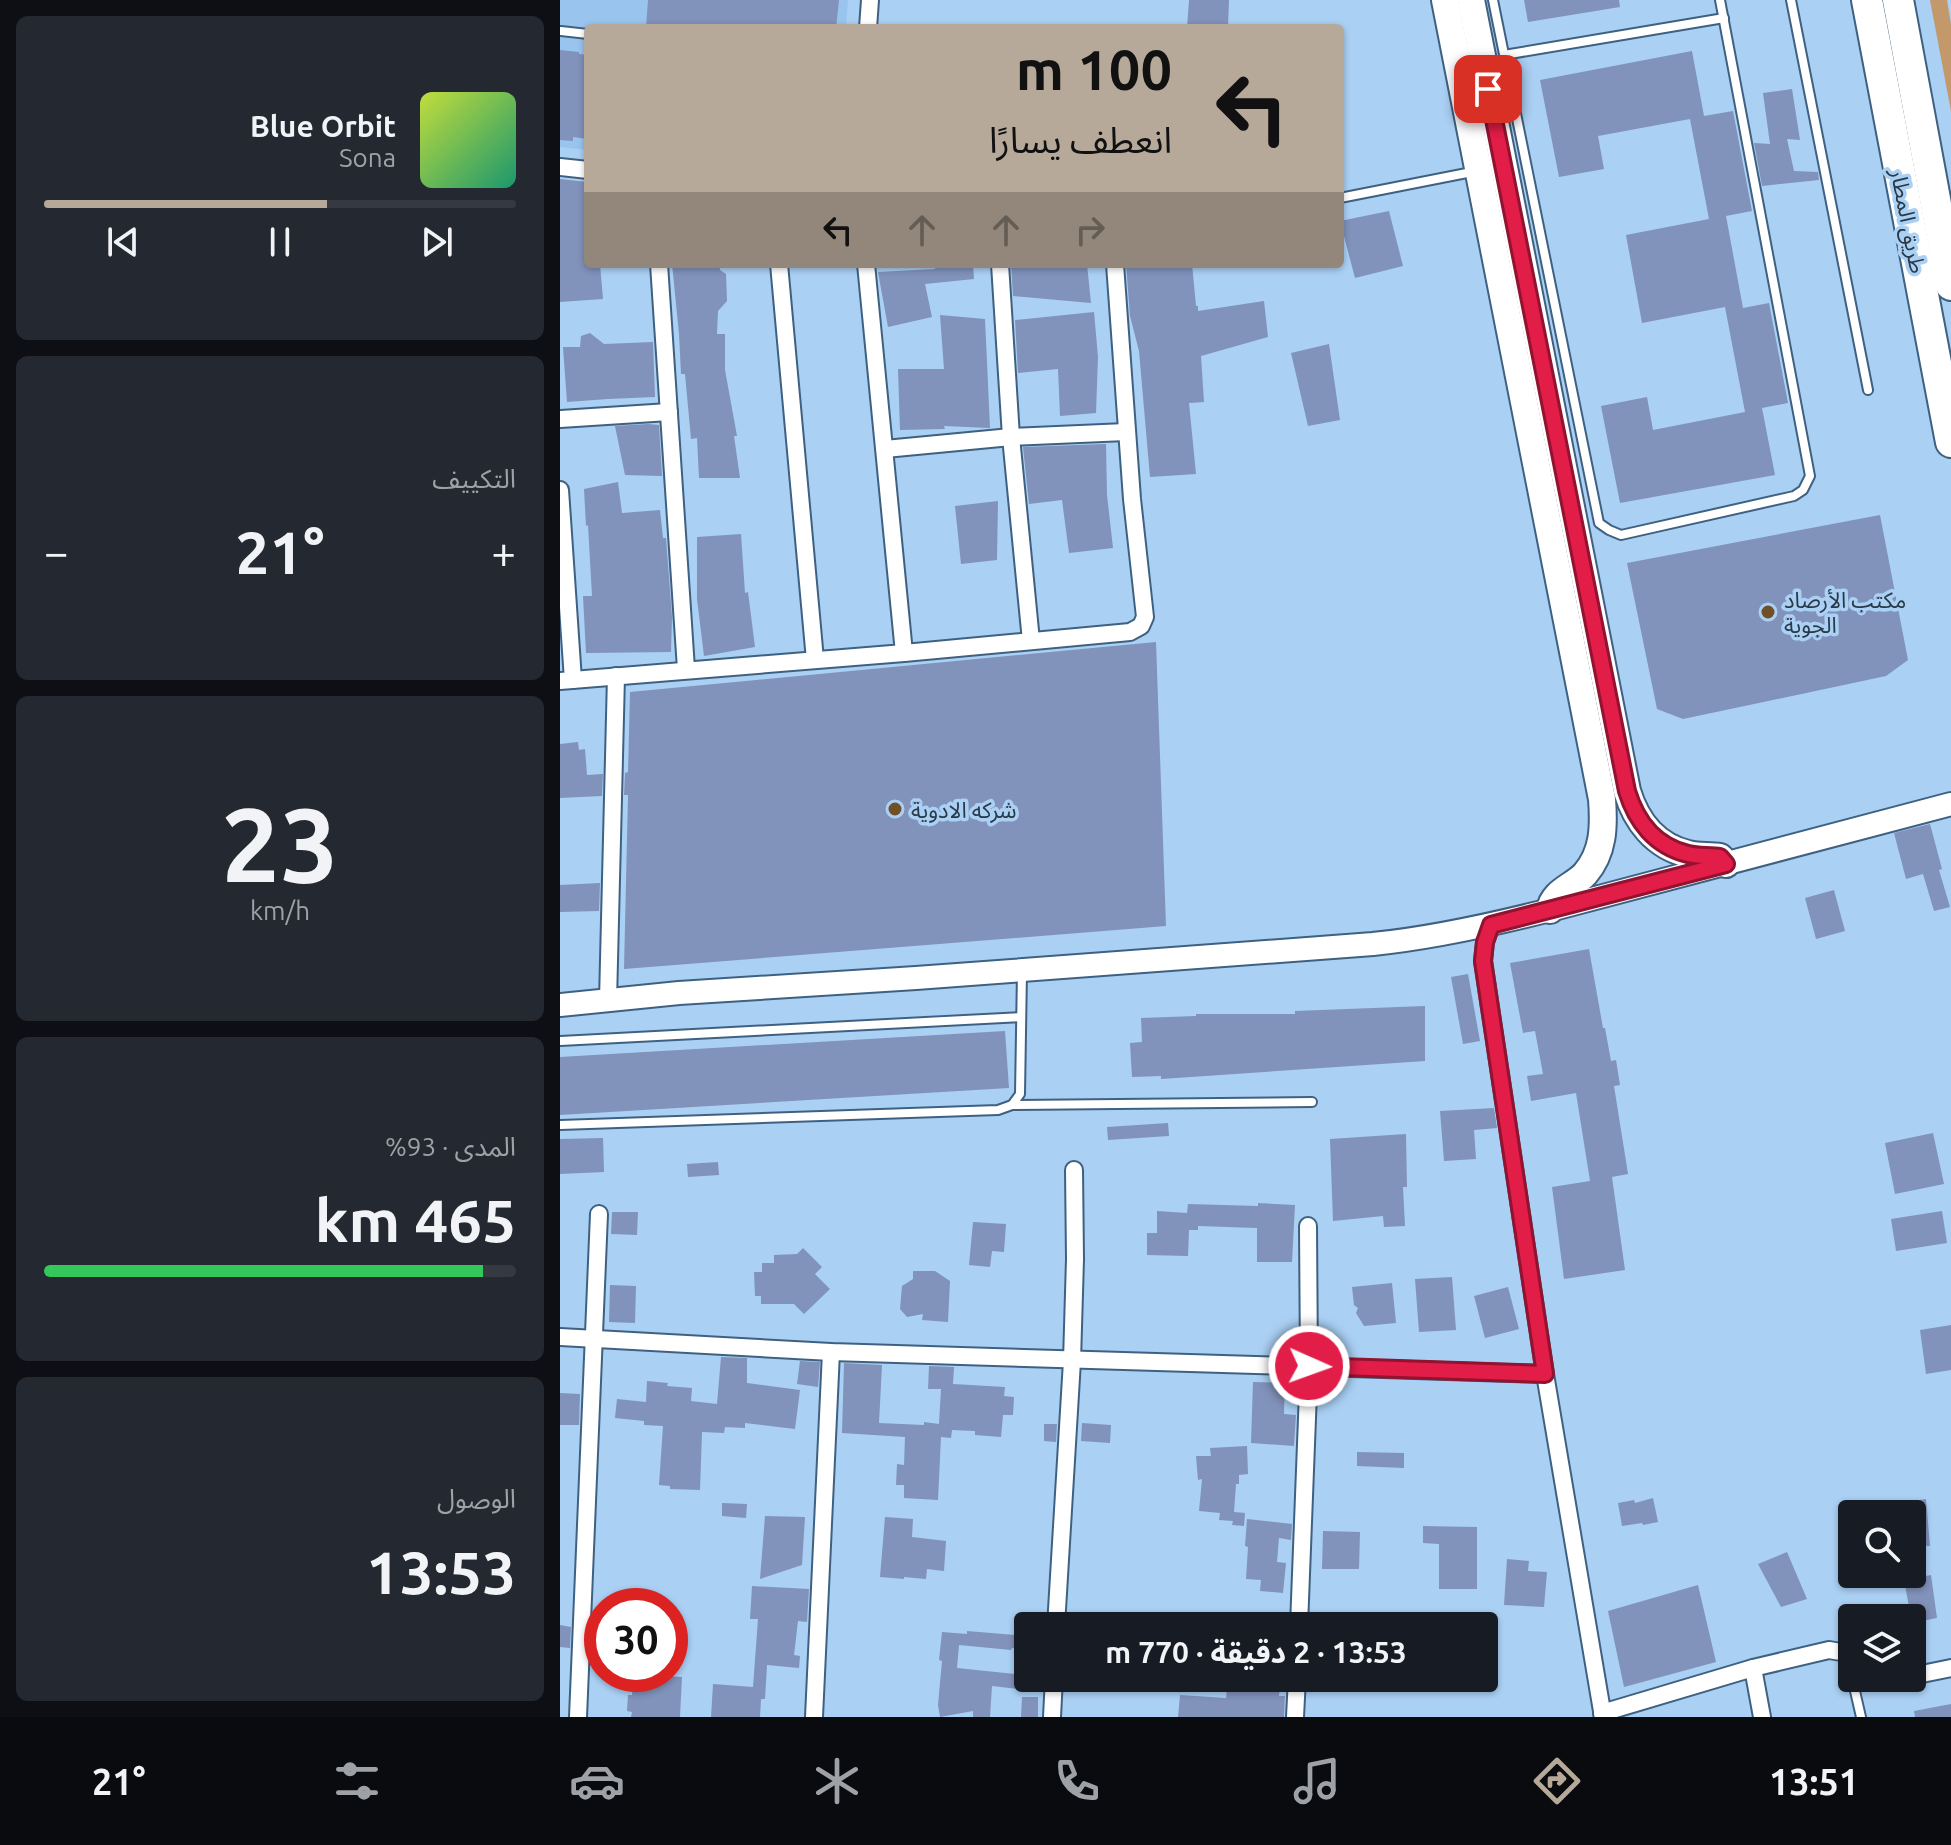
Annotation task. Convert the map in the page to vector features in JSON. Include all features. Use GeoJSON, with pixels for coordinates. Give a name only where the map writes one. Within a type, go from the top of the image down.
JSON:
{"type":"FeatureCollection","features":[{"type":"Feature","properties":{"kind":"highway","name":"طريق المطار"},"geometry":{"type":"LineString","coordinates":[[1867,0],[1951,442]]}},
{"type":"Feature","properties":{"kind":"highway","name":"طريق المطار"},"geometry":{"type":"LineString","coordinates":[[1898,0],[1951,285]]}},
{"type":"Feature","properties":{"kind":"main road"},"geometry":{"type":"LineString","coordinates":[[1445,0],[1630,800],[1642,824],[1654,837],[1687,854],[1720,857],[1726,864]]}},
{"type":"Feature","properties":{"kind":"main road"},"geometry":{"type":"LineString","coordinates":[[1471,0],[1484,158],[1602,799],[1603,831],[1594,862],[1584,875],[1554,898],[1550,910]]}},
{"type":"Feature","properties":{"kind":"street"},"geometry":{"type":"LineString","coordinates":[[868,24],[870,0]]}},
{"type":"Feature","properties":{"kind":"street"},"geometry":{"type":"LineString","coordinates":[[560,167],[584,170]]}},
{"type":"Feature","properties":{"kind":"street"},"geometry":{"type":"LineString","coordinates":[[659,268],[686,669]]}},
{"type":"Feature","properties":{"kind":"street"},"geometry":{"type":"LineString","coordinates":[[779,268],[815,660]]}},
{"type":"Feature","properties":{"kind":"street"},"geometry":{"type":"LineString","coordinates":[[866,268],[904,653]]}},
{"type":"Feature","properties":{"kind":"street"},"geometry":{"type":"LineString","coordinates":[[1000,268],[1011,437],[1031,641]]}},
{"type":"Feature","properties":{"kind":"street"},"geometry":{"type":"LineString","coordinates":[[560,490],[567,680],[1130,632],[1141,626],[1145,617],[1126,432],[1115,268]]}},
{"type":"Feature","properties":{"kind":"street"},"geometry":{"type":"LineString","coordinates":[[560,419],[669,412]]}},
{"type":"Feature","properties":{"kind":"street"},"geometry":{"type":"LineString","coordinates":[[885,449],[1011,437],[1126,432]]}},
{"type":"Feature","properties":{"kind":"street"},"geometry":{"type":"LineString","coordinates":[[608,1001],[616,676]]}},
{"type":"Feature","properties":{"kind":"street"},"geometry":{"type":"LineString","coordinates":[[560,1005],[679,993],[1373,944],[1458,932],[1951,804]]}},
{"type":"Feature","properties":{"kind":"street"},"geometry":{"type":"LineString","coordinates":[[1491,925],[1483,961],[1545,1374],[1602,1715],[1753,1668],[1829,1650],[1838,1652]]}},
{"type":"Feature","properties":{"kind":"street"},"geometry":{"type":"LineString","coordinates":[[1458,932],[1483,961]]}},
{"type":"Feature","properties":{"kind":"street"},"geometry":{"type":"LineString","coordinates":[[1057,1612],[1072,1361],[1074,1170]]}},
{"type":"Feature","properties":{"kind":"street"},"geometry":{"type":"LineString","coordinates":[[578,1717],[599,1214]]}},
{"type":"Feature","properties":{"kind":"street"},"geometry":{"type":"LineString","coordinates":[[1300,1612],[1309,1366],[1308,1226]]}},
{"type":"Feature","properties":{"kind":"street"},"geometry":{"type":"LineString","coordinates":[[560,1337],[831,1352],[1545,1374]]}},
{"type":"Feature","properties":{"kind":"street"},"geometry":{"type":"LineString","coordinates":[[814,1717],[831,1352]]}},
{"type":"Feature","properties":{"kind":"street"},"geometry":{"type":"LineString","coordinates":[[1753,1668],[1762,1717]]}},
{"type":"Feature","properties":{"kind":"street"},"geometry":{"type":"LineString","coordinates":[[1926,1673],[1951,1668]]}},
{"type":"Feature","properties":{"kind":"street"},"geometry":{"type":"LineString","coordinates":[[1052,1717],[1053,1692]]}},
{"type":"Feature","properties":{"kind":"street"},"geometry":{"type":"LineString","coordinates":[[1295,1717],[1296,1692]]}},
{"type":"Feature","properties":{"kind":"lane"},"geometry":{"type":"LineString","coordinates":[[1493,0],[1599,523],[1621,535],[1794,496],[1803,490],[1810,476],[1720,0]]}},
{"type":"Feature","properties":{"kind":"lane"},"geometry":{"type":"LineString","coordinates":[[1791,0],[1868,390]]}},
{"type":"Feature","properties":{"kind":"lane"},"geometry":{"type":"LineString","coordinates":[[1504,55],[1724,18]]}},
{"type":"Feature","properties":{"kind":"lane"},"geometry":{"type":"LineString","coordinates":[[561,31],[584,34]]}},
{"type":"Feature","properties":{"kind":"lane"},"geometry":{"type":"LineString","coordinates":[[1344,197],[1484,158]]}},
{"type":"Feature","properties":{"kind":"lane"},"geometry":{"type":"LineString","coordinates":[[1012,1105],[1020,1094],[1022,970]]}},
{"type":"Feature","properties":{"kind":"lane"},"geometry":{"type":"LineString","coordinates":[[560,1041],[1021,1017]]}},
{"type":"Feature","properties":{"kind":"lane"},"geometry":{"type":"LineString","coordinates":[[560,1125],[998,1110],[1012,1105],[1312,1102]]}},
{"type":"Feature","properties":{"kind":"lane"},"geometry":{"type":"LineString","coordinates":[[1855,1692],[1861,1717]]}},
{"type":"Feature","properties":{"kind":"shaded area"},"geometry":{"type":"Polygon","coordinates":[[[560,0],[848,0],[846,24],[584,24],[584,150],[560,147],[560,0]]]}},
{"type":"Feature","properties":{"kind":"shaded area"},"geometry":{"type":"Polygon","coordinates":[[[1930,0],[1947,0],[1951,24],[1951,111],[1930,0]]]}},
{"type":"Feature","properties":{"kind":"building"},"geometry":{"type":"Polygon","coordinates":[[[648,0],[839,0],[836,24],[646,24],[648,0]]]}},
{"type":"Feature","properties":{"kind":"building"},"geometry":{"type":"Polygon","coordinates":[[[1189,0],[1229,0],[1228,24],[1187,24],[1189,0]]]}},
{"type":"Feature","properties":{"kind":"building"},"geometry":{"type":"Polygon","coordinates":[[[1524,0],[1619,0],[1620,7],[1528,22],[1524,0]]]}},
{"type":"Feature","properties":{"kind":"building"},"geometry":{"type":"Polygon","coordinates":[[[560,50],[579,52],[584,55],[584,138],[560,140],[560,50]]]}},
{"type":"Feature","properties":{"kind":"building"},"geometry":{"type":"Polygon","coordinates":[[[1692,51],[1704,116],[1733,111],[1752,211],[1726,216],[1743,308],[1769,303],[1788,403],[1762,408],[1775,475],[1620,503],[1601,406],[1647,397],[1653,430],[1745,412],[1725,307],[1642,323],[1626,235],[1709,219],[1690,119],[1598,136],[1604,169],[1559,177],[1540,80],[1692,51]]]}},
{"type":"Feature","properties":{"kind":"building"},"geometry":{"type":"Polygon","coordinates":[[[1792,89],[1800,140],[1787,139],[1794,171],[1818,172],[1819,180],[1762,186],[1754,143],[1770,144],[1763,93],[1792,89]]]}},
{"type":"Feature","properties":{"kind":"building"},"geometry":{"type":"Polygon","coordinates":[[[560,179],[584,182],[584,268],[600,268],[603,299],[560,302],[560,179]]]}},
{"type":"Feature","properties":{"kind":"building"},"geometry":{"type":"Polygon","coordinates":[[[1389,211],[1403,266],[1355,278],[1344,236],[1344,220],[1389,211]]]}},
{"type":"Feature","properties":{"kind":"building"},"geometry":{"type":"Polygon","coordinates":[[[672,268],[720,268],[726,274],[727,301],[718,311],[717,334],[725,334],[725,370],[737,436],[734,436],[740,478],[699,478],[697,438],[691,439],[685,374],[681,374],[672,268]]]}},
{"type":"Feature","properties":{"kind":"building"},"geometry":{"type":"Polygon","coordinates":[[[973,268],[974,279],[925,284],[932,317],[888,327],[878,272],[973,268]]]}},
{"type":"Feature","properties":{"kind":"building"},"geometry":{"type":"Polygon","coordinates":[[[1011,268],[1087,268],[1091,303],[1013,296],[1011,268]]]}},
{"type":"Feature","properties":{"kind":"building"},"geometry":{"type":"Polygon","coordinates":[[[1126,268],[1192,268],[1198,311],[1264,301],[1268,337],[1201,356],[1204,402],[1189,403],[1196,474],[1150,477],[1139,351],[1130,316],[1126,268]]]}},
{"type":"Feature","properties":{"kind":"building"},"geometry":{"type":"Polygon","coordinates":[[[1094,312],[1098,357],[1096,413],[1060,416],[1058,369],[1018,373],[1015,320],[1094,312]]]}},
{"type":"Feature","properties":{"kind":"building"},"geometry":{"type":"Polygon","coordinates":[[[940,315],[985,319],[990,428],[944,426],[945,429],[900,430],[898,369],[944,369],[940,315]]]}},
{"type":"Feature","properties":{"kind":"building"},"geometry":{"type":"Polygon","coordinates":[[[590,333],[604,344],[653,342],[655,397],[567,402],[563,347],[580,347],[581,336],[590,333]]]}},
{"type":"Feature","properties":{"kind":"building"},"geometry":{"type":"Polygon","coordinates":[[[1329,344],[1340,420],[1308,426],[1291,353],[1329,344]]]}},
{"type":"Feature","properties":{"kind":"building"},"geometry":{"type":"Polygon","coordinates":[[[659,425],[662,476],[625,475],[615,426],[659,425]]]}},
{"type":"Feature","properties":{"kind":"building"},"geometry":{"type":"Polygon","coordinates":[[[1106,444],[1107,495],[1113,548],[1069,553],[1062,500],[1029,504],[1023,447],[1106,444]]]}},
{"type":"Feature","properties":{"kind":"building"},"geometry":{"type":"Polygon","coordinates":[[[618,482],[622,513],[660,510],[663,538],[666,538],[672,617],[671,652],[586,653],[583,596],[592,596],[584,489],[618,482]]]}},
{"type":"Feature","properties":{"kind":"building"},"geometry":{"type":"Polygon","coordinates":[[[998,501],[997,560],[961,564],[955,506],[998,501]]]}},
{"type":"Feature","properties":{"kind":"building","name":"مكتب الأرصاد الجوية"},"geometry":{"type":"Polygon","coordinates":[[[1880,515],[1908,660],[1886,676],[1683,719],[1657,709],[1627,563],[1880,515]]]}},
{"type":"Feature","properties":{"kind":"building"},"geometry":{"type":"Polygon","coordinates":[[[741,534],[745,593],[748,592],[755,647],[704,656],[697,599],[697,537],[741,534]]]}},
{"type":"Feature","properties":{"kind":"building","name":"شركه الادوية"},"geometry":{"type":"Polygon","coordinates":[[[1156,642],[1166,926],[624,969],[628,795],[624,795],[625,773],[628,772],[630,692],[1156,642]]]}},
{"type":"Feature","properties":{"kind":"building"},"geometry":{"type":"Polygon","coordinates":[[[578,742],[579,750],[585,749],[587,775],[603,774],[602,796],[560,798],[560,744],[578,742]]]}},
{"type":"Feature","properties":{"kind":"building"},"geometry":{"type":"Polygon","coordinates":[[[1930,824],[1950,907],[1934,911],[1923,874],[1906,879],[1894,833],[1930,824]]]}},
{"type":"Feature","properties":{"kind":"building"},"geometry":{"type":"Polygon","coordinates":[[[600,883],[599,911],[560,912],[560,885],[600,883]]]}},
{"type":"Feature","properties":{"kind":"building"},"geometry":{"type":"Polygon","coordinates":[[[1834,890],[1845,931],[1816,939],[1805,898],[1834,890]]]}},
{"type":"Feature","properties":{"kind":"building"},"geometry":{"type":"Polygon","coordinates":[[[1589,949],[1603,1028],[1611,1061],[1616,1060],[1620,1085],[1614,1086],[1628,1174],[1612,1177],[1625,1270],[1564,1279],[1552,1187],[1590,1181],[1576,1093],[1531,1101],[1527,1076],[1543,1074],[1535,1031],[1523,1033],[1510,963],[1589,949]]]}},
{"type":"Feature","properties":{"kind":"building"},"geometry":{"type":"Polygon","coordinates":[[[1468,974],[1480,1041],[1463,1044],[1451,977],[1468,974]]]}},
{"type":"Feature","properties":{"kind":"building"},"geometry":{"type":"Polygon","coordinates":[[[1425,1006],[1425,1061],[1161,1079],[1161,1076],[1132,1077],[1130,1043],[1142,1042],[1141,1018],[1196,1014],[1295,1014],[1295,1011],[1425,1006]]]}},
{"type":"Feature","properties":{"kind":"building"},"geometry":{"type":"Polygon","coordinates":[[[1005,1031],[1009,1088],[560,1115],[560,1057],[1005,1031]]]}},
{"type":"Feature","properties":{"kind":"building"},"geometry":{"type":"Polygon","coordinates":[[[1494,1108],[1497,1128],[1474,1130],[1476,1159],[1444,1161],[1440,1111],[1494,1108]]]}},
{"type":"Feature","properties":{"kind":"building"},"geometry":{"type":"Polygon","coordinates":[[[1168,1123],[1169,1136],[1108,1140],[1107,1127],[1168,1123]]]}},
{"type":"Feature","properties":{"kind":"building"},"geometry":{"type":"Polygon","coordinates":[[[1933,1133],[1944,1184],[1895,1194],[1885,1143],[1933,1133]]]}},
{"type":"Feature","properties":{"kind":"building"},"geometry":{"type":"Polygon","coordinates":[[[1406,1134],[1407,1187],[1403,1187],[1405,1226],[1384,1227],[1383,1216],[1333,1221],[1330,1139],[1406,1134]]]}},
{"type":"Feature","properties":{"kind":"building"},"geometry":{"type":"Polygon","coordinates":[[[603,1138],[604,1172],[560,1174],[560,1139],[603,1138]]]}},
{"type":"Feature","properties":{"kind":"building"},"geometry":{"type":"Polygon","coordinates":[[[718,1162],[719,1175],[688,1177],[687,1164],[718,1162]]]}},
{"type":"Feature","properties":{"kind":"building"},"geometry":{"type":"Polygon","coordinates":[[[1258,1203],[1295,1205],[1292,1262],[1257,1262],[1257,1228],[1198,1226],[1198,1230],[1189,1230],[1188,1256],[1147,1255],[1147,1233],[1157,1233],[1157,1211],[1187,1213],[1188,1204],[1258,1206],[1258,1203]]]}},
{"type":"Feature","properties":{"kind":"building"},"geometry":{"type":"Polygon","coordinates":[[[1942,1211],[1947,1243],[1896,1251],[1891,1219],[1942,1211]]]}},
{"type":"Feature","properties":{"kind":"building"},"geometry":{"type":"Polygon","coordinates":[[[612,1212],[638,1212],[637,1235],[611,1234],[612,1212]]]}},
{"type":"Feature","properties":{"kind":"building"},"geometry":{"type":"Polygon","coordinates":[[[973,1222],[1006,1224],[1004,1252],[992,1251],[990,1267],[969,1265],[973,1222]]]}},
{"type":"Feature","properties":{"kind":"building"},"geometry":{"type":"Polygon","coordinates":[[[803,1248],[822,1267],[815,1274],[830,1289],[804,1314],[794,1304],[761,1304],[761,1296],[755,1296],[754,1272],[762,1272],[762,1263],[774,1263],[774,1255],[797,1254],[803,1248]]]}},
{"type":"Feature","properties":{"kind":"building"},"geometry":{"type":"Polygon","coordinates":[[[913,1271],[935,1271],[950,1281],[948,1322],[922,1320],[923,1314],[907,1317],[900,1309],[902,1286],[913,1279],[913,1271]]]}},
{"type":"Feature","properties":{"kind":"building"},"geometry":{"type":"Polygon","coordinates":[[[1452,1277],[1456,1330],[1419,1332],[1415,1279],[1452,1277]]]}},
{"type":"Feature","properties":{"kind":"building"},"geometry":{"type":"Polygon","coordinates":[[[1392,1283],[1396,1323],[1364,1326],[1356,1313],[1358,1308],[1354,1305],[1352,1287],[1392,1283]]]}},
{"type":"Feature","properties":{"kind":"building"},"geometry":{"type":"Polygon","coordinates":[[[610,1285],[636,1286],[635,1323],[609,1322],[610,1285]]]}},
{"type":"Feature","properties":{"kind":"building"},"geometry":{"type":"Polygon","coordinates":[[[1508,1287],[1519,1329],[1485,1338],[1474,1296],[1508,1287]]]}},
{"type":"Feature","properties":{"kind":"building"},"geometry":{"type":"Polygon","coordinates":[[[1951,1325],[1951,1370],[1926,1374],[1920,1330],[1951,1325]]]}},
{"type":"Feature","properties":{"kind":"building"},"geometry":{"type":"Polygon","coordinates":[[[721,1357],[747,1358],[747,1383],[800,1390],[795,1429],[745,1423],[745,1428],[725,1427],[724,1433],[702,1432],[700,1490],[670,1489],[670,1486],[659,1485],[663,1426],[615,1418],[617,1399],[646,1402],[647,1381],[692,1388],[691,1401],[717,1404],[721,1357]]]}},
{"type":"Feature","properties":{"kind":"building"},"geometry":{"type":"Polygon","coordinates":[[[800,1361],[820,1362],[818,1387],[797,1384],[800,1361]]]}},
{"type":"Feature","properties":{"kind":"building"},"geometry":{"type":"Polygon","coordinates":[[[844,1363],[882,1365],[879,1423],[939,1424],[941,1389],[928,1389],[929,1366],[954,1367],[953,1384],[1005,1387],[1004,1396],[1014,1397],[1013,1415],[1003,1415],[1001,1437],[952,1430],[951,1438],[941,1437],[938,1500],[904,1498],[904,1485],[896,1485],[897,1464],[904,1465],[905,1437],[842,1433],[844,1363]]]}},
{"type":"Feature","properties":{"kind":"building"},"geometry":{"type":"Polygon","coordinates":[[[1253,1382],[1285,1383],[1284,1414],[1296,1415],[1294,1446],[1251,1443],[1253,1382]]]}},
{"type":"Feature","properties":{"kind":"building"},"geometry":{"type":"Polygon","coordinates":[[[560,1393],[580,1394],[579,1425],[560,1425],[560,1393]]]}},
{"type":"Feature","properties":{"kind":"building"},"geometry":{"type":"Polygon","coordinates":[[[1082,1423],[1111,1425],[1110,1443],[1081,1441],[1082,1423]]]}},
{"type":"Feature","properties":{"kind":"building"},"geometry":{"type":"Polygon","coordinates":[[[1044,1424],[1057,1424],[1056,1442],[1044,1441],[1044,1424]]]}},
{"type":"Feature","properties":{"kind":"building"},"geometry":{"type":"Polygon","coordinates":[[[1247,1446],[1248,1474],[1239,1475],[1234,1512],[1245,1513],[1244,1526],[1219,1520],[1220,1513],[1199,1511],[1202,1479],[1198,1480],[1196,1456],[1211,1456],[1210,1448],[1247,1446]]]}},
{"type":"Feature","properties":{"kind":"building"},"geometry":{"type":"Polygon","coordinates":[[[1357,1452],[1404,1453],[1404,1468],[1357,1466],[1357,1452]]]}},
{"type":"Feature","properties":{"kind":"building"},"geometry":{"type":"Polygon","coordinates":[[[1653,1498],[1658,1522],[1622,1526],[1618,1503],[1634,1500],[1635,1503],[1653,1498]]]}},
{"type":"Feature","properties":{"kind":"building"},"geometry":{"type":"Polygon","coordinates":[[[1926,1499],[1930,1546],[1926,1546],[1926,1500],[1919,1500],[1926,1499]]]}},
{"type":"Feature","properties":{"kind":"building"},"geometry":{"type":"Polygon","coordinates":[[[722,1503],[747,1504],[746,1518],[722,1516],[722,1503]]]}},
{"type":"Feature","properties":{"kind":"building"},"geometry":{"type":"Polygon","coordinates":[[[765,1516],[805,1517],[802,1565],[760,1579],[765,1516]]]}},
{"type":"Feature","properties":{"kind":"building"},"geometry":{"type":"Polygon","coordinates":[[[885,1517],[913,1519],[912,1537],[946,1541],[944,1571],[927,1569],[926,1579],[880,1577],[885,1517]]]}},
{"type":"Feature","properties":{"kind":"building"},"geometry":{"type":"Polygon","coordinates":[[[1247,1519],[1292,1524],[1291,1540],[1279,1538],[1277,1562],[1286,1563],[1283,1593],[1260,1591],[1261,1580],[1246,1579],[1247,1519]]]}},
{"type":"Feature","properties":{"kind":"building"},"geometry":{"type":"Polygon","coordinates":[[[1423,1526],[1477,1527],[1477,1589],[1439,1589],[1439,1544],[1423,1543],[1423,1526]]]}},
{"type":"Feature","properties":{"kind":"building"},"geometry":{"type":"Polygon","coordinates":[[[1323,1531],[1360,1532],[1359,1569],[1322,1569],[1323,1531]]]}},
{"type":"Feature","properties":{"kind":"building"},"geometry":{"type":"Polygon","coordinates":[[[1787,1552],[1807,1599],[1781,1607],[1758,1564],[1787,1552]]]}},
{"type":"Feature","properties":{"kind":"building"},"geometry":{"type":"Polygon","coordinates":[[[1507,1559],[1529,1561],[1528,1571],[1547,1572],[1544,1607],[1504,1605],[1507,1559]]]}},
{"type":"Feature","properties":{"kind":"building"},"geometry":{"type":"Polygon","coordinates":[[[1931,1575],[1937,1618],[1926,1620],[1926,1604],[1908,1604],[1905,1588],[1926,1588],[1926,1576],[1931,1575]]]}},
{"type":"Feature","properties":{"kind":"building"},"geometry":{"type":"Polygon","coordinates":[[[1698,1585],[1716,1662],[1624,1687],[1608,1611],[1698,1585]]]}},
{"type":"Feature","properties":{"kind":"building"},"geometry":{"type":"Polygon","coordinates":[[[752,1586],[809,1589],[807,1622],[798,1621],[794,1655],[800,1656],[799,1668],[767,1665],[765,1699],[761,1699],[760,1717],[711,1717],[713,1684],[753,1687],[758,1619],[750,1619],[752,1586]]]}},
{"type":"Feature","properties":{"kind":"building"},"geometry":{"type":"Polygon","coordinates":[[[560,1625],[571,1627],[570,1648],[560,1647],[560,1625]]]}},
{"type":"Feature","properties":{"kind":"building"},"geometry":{"type":"Polygon","coordinates":[[[967,1631],[1014,1635],[1014,1648],[1011,1650],[959,1645],[957,1668],[1014,1674],[1014,1688],[992,1686],[990,1717],[973,1717],[973,1711],[940,1717],[942,1632],[967,1634],[967,1631]]]}},
{"type":"Feature","properties":{"kind":"building"},"geometry":{"type":"Polygon","coordinates":[[[632,1692],[681,1692],[680,1717],[631,1717],[632,1712],[627,1711],[628,1695],[632,1692]]]}},
{"type":"Feature","properties":{"kind":"building"},"geometry":{"type":"Polygon","coordinates":[[[1227,1692],[1279,1692],[1279,1696],[1285,1696],[1284,1717],[1178,1717],[1180,1695],[1226,1698],[1227,1692]]]}},
{"type":"Feature","properties":{"kind":"building"},"geometry":{"type":"Polygon","coordinates":[[[1022,1697],[1038,1697],[1038,1717],[1021,1717],[1022,1697]]]}},
{"type":"Feature","properties":{"kind":"building"},"geometry":{"type":"Polygon","coordinates":[[[1951,1704],[1951,1717],[1915,1717],[1914,1711],[1951,1704]]]}},
{"type":"Feature","properties":{"kind":"place","name":"مكتب الأرصاد الجوية"},"geometry":{"type":"Point","coordinates":[1768,612]}},
{"type":"Feature","properties":{"kind":"place","name":"شركه الادوية"},"geometry":{"type":"Point","coordinates":[895,809]}},
{"type":"Feature","properties":{"kind":"route"},"geometry":{"type":"LineString","coordinates":[[1309,1366],[1545,1374],[1483,961],[1491,925],[1726,864],[1720,857],[1687,854],[1670,847],[1654,837],[1632,808],[1488,89]]}}]}
